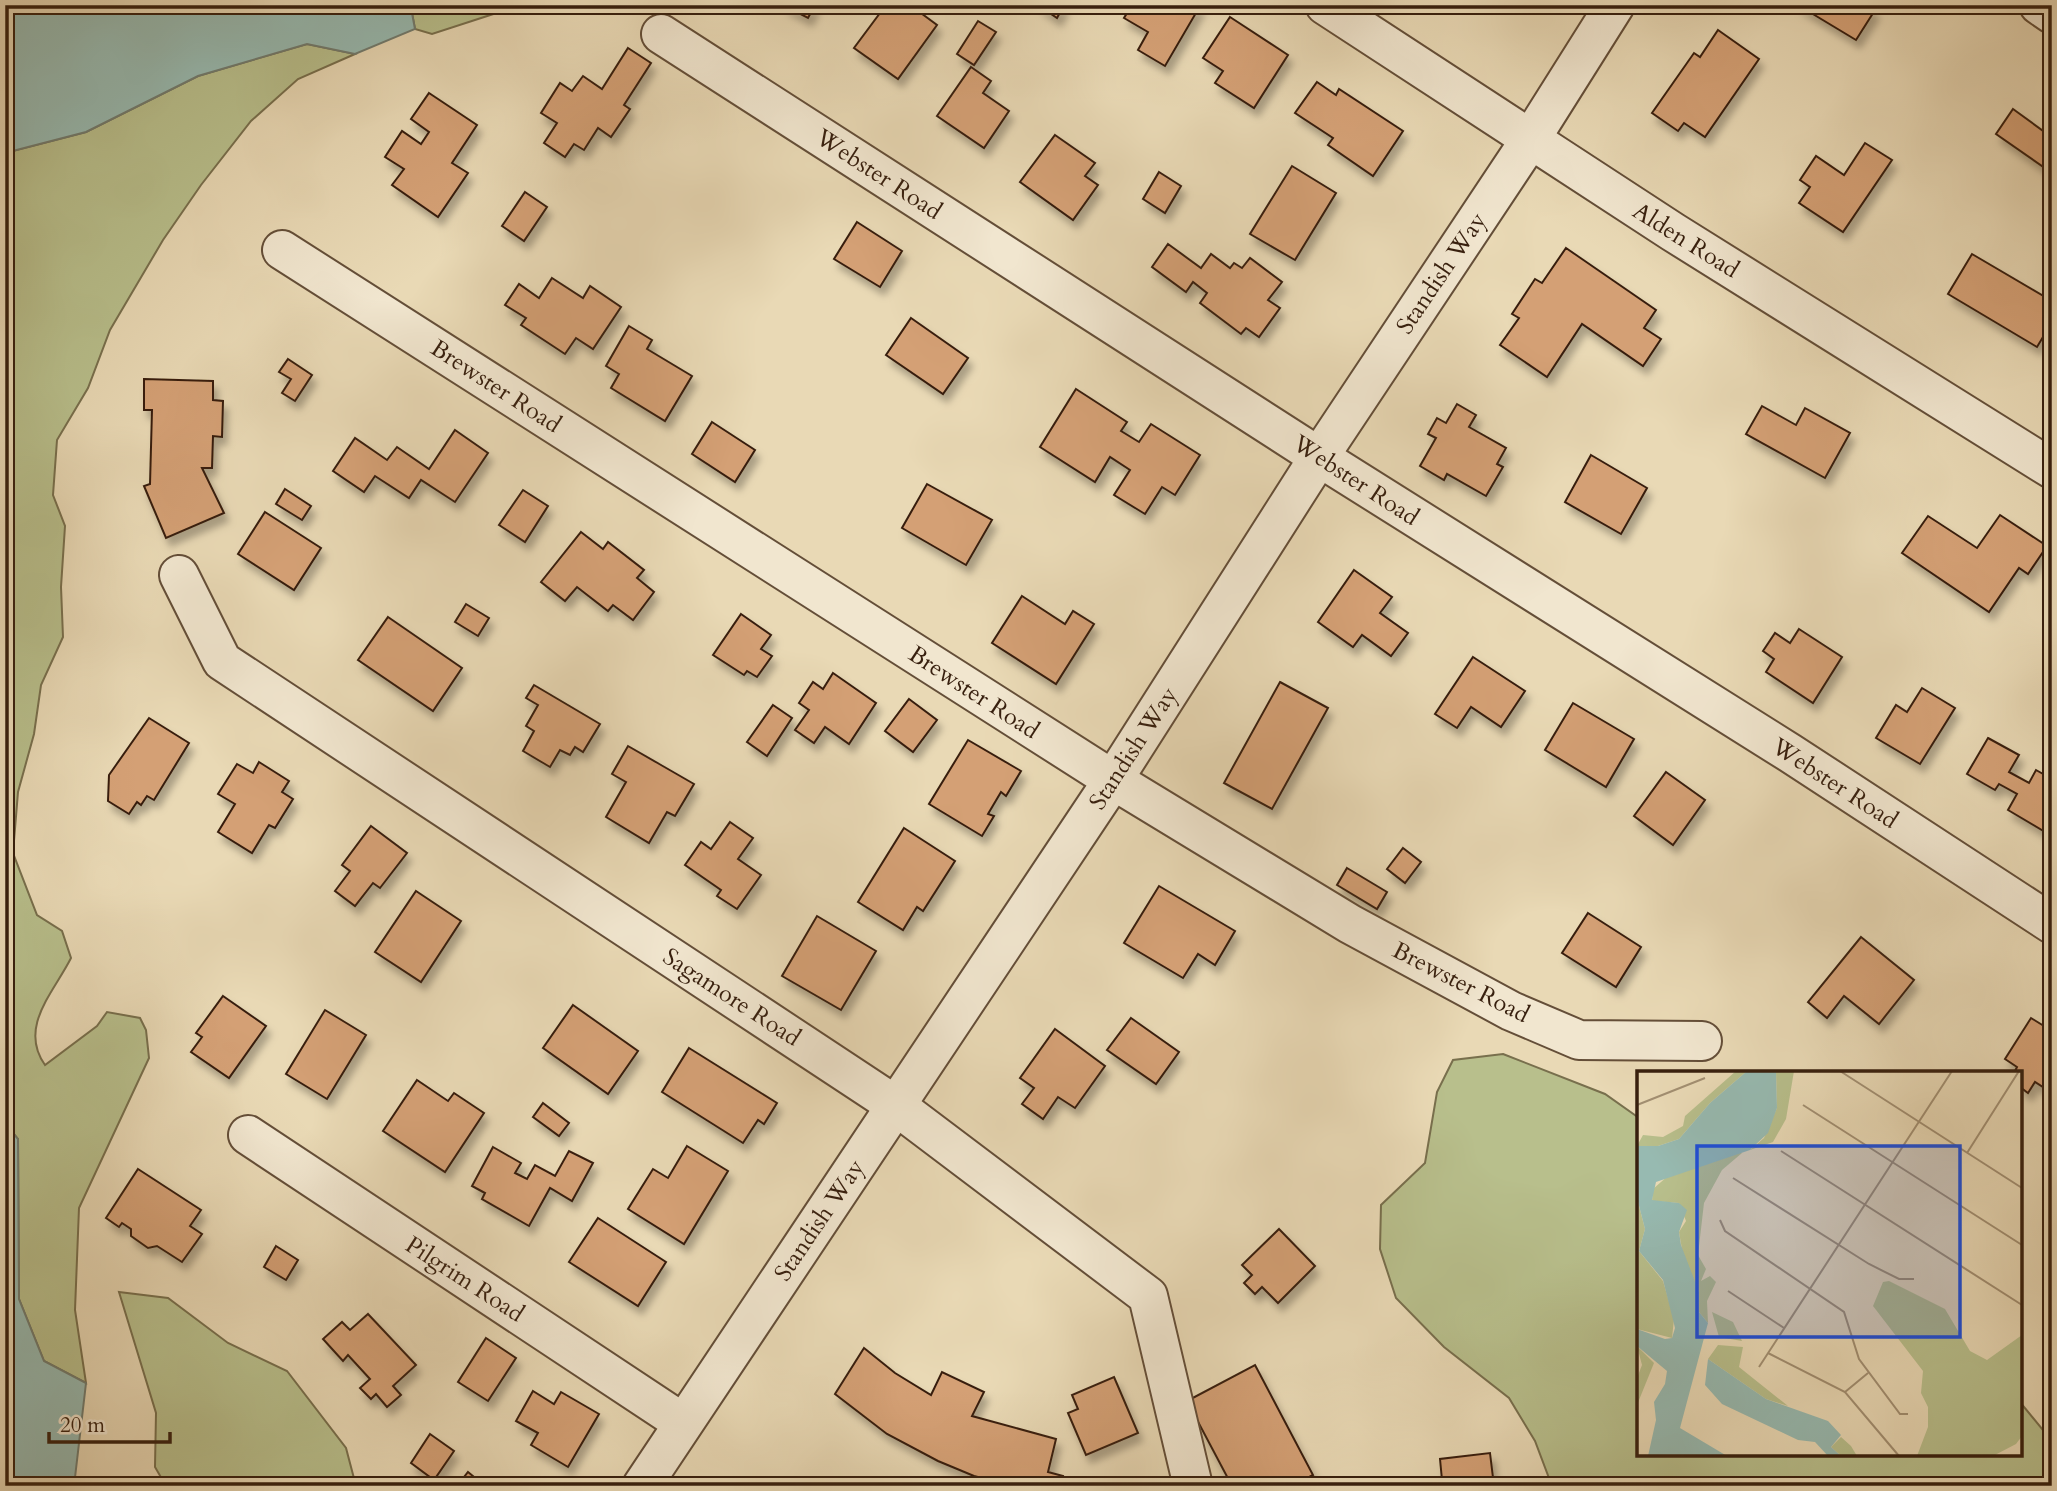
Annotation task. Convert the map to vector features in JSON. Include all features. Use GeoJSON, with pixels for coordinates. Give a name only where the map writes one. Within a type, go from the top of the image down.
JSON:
{"type":"FeatureCollection","features":[{"type":"Feature","properties":{"kind":"street","name":"Alden Road"},"geometry":{"type":"LineString","coordinates":[[1325,5],[1530,140],[2052,469]]}},
{"type":"Feature","properties":{"kind":"street","name":"Standish Way"},"geometry":{"type":"LineString","coordinates":[[642,1486],[1113,780],[1318,457],[1530,140],[1615,5]]}},
{"type":"Feature","properties":{"kind":"street"},"geometry":{"type":"LineString","coordinates":[[2039,5],[2052,14]]}},
{"type":"Feature","properties":{"kind":"street","name":"Webster Road"},"geometry":{"type":"LineString","coordinates":[[661,34],[1318,457],[1790,753],[2052,924]]}},
{"type":"Feature","properties":{"kind":"street","name":"Brewster Road"},"geometry":{"type":"LineString","coordinates":[[282,250],[1113,780],[1350,924],[1511,1011],[1579,1040],[1702,1041]]}},
{"type":"Feature","properties":{"kind":"street","name":"Sagamore Road"},"geometry":{"type":"LineString","coordinates":[[179,575],[222,661],[895,1105],[1147,1296],[1193,1486]]}},
{"type":"Feature","properties":{"kind":"street","name":"Pilgrim Road"},"geometry":{"type":"LineString","coordinates":[[248,1135],[683,1423]]}},
{"type":"Feature","properties":{"kind":"green space"},"geometry":{"type":"Polygon","coordinates":[[[415,5],[521,5],[432,34],[415,29],[412,13],[415,5]]]}},
{"type":"Feature","properties":{"kind":"green space"},"geometry":{"type":"Polygon","coordinates":[[[307,44],[355,54],[298,79],[251,121],[201,185],[163,240],[110,330],[88,388],[57,440],[53,495],[65,526],[61,587],[63,637],[41,685],[34,734],[18,792],[13,853],[37,915],[62,931],[71,958],[42,1010],[35,1037],[45,1065],[97,1026],[107,1012],[140,1018],[146,1030],[149,1058],[79,1208],[75,1310],[86,1383],[44,1361],[19,1299],[18,1139],[5,1123],[5,153],[86,132],[198,76],[307,44]]]}},
{"type":"Feature","properties":{"kind":"green space"},"geometry":{"type":"Polygon","coordinates":[[[1503,1054],[1605,1094],[1637,1117],[1637,1456],[2022,1456],[2022,1404],[2052,1441],[2052,1486],[1552,1486],[1535,1441],[1509,1398],[1444,1347],[1396,1298],[1380,1249],[1381,1205],[1425,1163],[1437,1092],[1453,1060],[1503,1054]]]}},
{"type":"Feature","properties":{"kind":"green space"},"geometry":{"type":"Polygon","coordinates":[[[119,1292],[168,1298],[228,1343],[287,1371],[346,1448],[356,1486],[166,1486],[155,1467],[156,1413],[119,1292]]]}},
{"type":"Feature","properties":{"kind":"water"},"geometry":{"type":"Polygon","coordinates":[[[5,5],[415,5],[412,13],[415,29],[355,54],[307,44],[198,76],[86,132],[5,153],[5,5]]]}},
{"type":"Feature","properties":{"kind":"water"},"geometry":{"type":"Polygon","coordinates":[[[5,1123],[18,1139],[19,1299],[44,1361],[86,1383],[74,1486],[5,1486],[5,1123]]]}},
{"type":"Feature","properties":{"kind":"building"},"geometry":{"type":"Polygon","coordinates":[[[783,5],[815,5],[808,18],[783,5]]]}},
{"type":"Feature","properties":{"kind":"building"},"geometry":{"type":"Polygon","coordinates":[[[886,5],[910,5],[937,25],[898,79],[854,48],[886,5]]]}},
{"type":"Feature","properties":{"kind":"building"},"geometry":{"type":"Polygon","coordinates":[[[1038,5],[1064,5],[1057,18],[1038,5]]]}},
{"type":"Feature","properties":{"kind":"building"},"geometry":{"type":"Polygon","coordinates":[[[1132,5],[1200,6],[1165,66],[1138,50],[1148,32],[1124,18],[1132,5]]]}},
{"type":"Feature","properties":{"kind":"building"},"geometry":{"type":"Polygon","coordinates":[[[1798,5],[1867,5],[1875,10],[1856,40],[1798,5]]]}},
{"type":"Feature","properties":{"kind":"building"},"geometry":{"type":"Polygon","coordinates":[[[1230,17],[1288,55],[1254,108],[1215,83],[1223,71],[1203,58],[1230,17]]]}},
{"type":"Feature","properties":{"kind":"building"},"geometry":{"type":"Polygon","coordinates":[[[978,21],[996,32],[974,65],[957,54],[978,21]]]}},
{"type":"Feature","properties":{"kind":"building"},"geometry":{"type":"Polygon","coordinates":[[[1718,30],[1759,59],[1705,137],[1684,123],[1678,131],[1652,113],[1694,53],[1700,57],[1718,30]]]}},
{"type":"Feature","properties":{"kind":"building"},"geometry":{"type":"Polygon","coordinates":[[[628,48],[651,63],[624,105],[630,109],[611,137],[598,128],[584,150],[574,144],[565,157],[544,143],[557,123],[541,113],[560,83],[572,91],[583,76],[602,89],[628,48]]]}},
{"type":"Feature","properties":{"kind":"building"},"geometry":{"type":"Polygon","coordinates":[[[971,67],[991,81],[983,93],[1009,111],[984,148],[937,116],[971,67]]]}},
{"type":"Feature","properties":{"kind":"building"},"geometry":{"type":"Polygon","coordinates":[[[1317,82],[1336,95],[1339,89],[1403,131],[1373,176],[1328,145],[1333,138],[1295,113],[1317,82]]]}},
{"type":"Feature","properties":{"kind":"building"},"geometry":{"type":"Polygon","coordinates":[[[429,93],[477,125],[452,163],[468,173],[438,217],[392,185],[404,169],[385,157],[402,131],[421,144],[429,132],[411,119],[429,93]]]}},
{"type":"Feature","properties":{"kind":"building"},"geometry":{"type":"Polygon","coordinates":[[[2013,109],[2046,133],[2052,125],[2052,173],[1996,134],[2013,109]]]}},
{"type":"Feature","properties":{"kind":"building"},"geometry":{"type":"Polygon","coordinates":[[[1055,135],[1095,163],[1085,176],[1098,185],[1073,220],[1020,182],[1055,135]]]}},
{"type":"Feature","properties":{"kind":"building"},"geometry":{"type":"Polygon","coordinates":[[[1865,143],[1892,160],[1843,232],[1799,203],[1810,187],[1800,180],[1816,156],[1844,175],[1865,143]]]}},
{"type":"Feature","properties":{"kind":"building"},"geometry":{"type":"Polygon","coordinates":[[[1292,166],[1336,193],[1295,260],[1250,234],[1292,166]]]}},
{"type":"Feature","properties":{"kind":"building"},"geometry":{"type":"Polygon","coordinates":[[[1159,172],[1181,186],[1165,213],[1143,199],[1159,172]]]}},
{"type":"Feature","properties":{"kind":"building"},"geometry":{"type":"Polygon","coordinates":[[[525,192],[547,207],[524,241],[502,226],[525,192]]]}},
{"type":"Feature","properties":{"kind":"building"},"geometry":{"type":"Polygon","coordinates":[[[857,222],[902,251],[880,287],[834,259],[857,222]]]}},
{"type":"Feature","properties":{"kind":"building"},"geometry":{"type":"Polygon","coordinates":[[[1168,244],[1201,268],[1211,254],[1230,268],[1234,263],[1242,268],[1250,258],[1282,282],[1268,300],[1280,308],[1259,337],[1246,328],[1241,334],[1200,303],[1207,293],[1193,282],[1186,292],[1152,267],[1168,244]]]}},
{"type":"Feature","properties":{"kind":"building"},"geometry":{"type":"Polygon","coordinates":[[[1566,248],[1656,310],[1644,328],[1661,339],[1643,366],[1582,324],[1547,377],[1500,345],[1519,318],[1512,314],[1535,279],[1542,283],[1566,248]]]}},
{"type":"Feature","properties":{"kind":"building"},"geometry":{"type":"Polygon","coordinates":[[[1972,254],[2052,301],[2052,322],[2037,347],[1948,294],[1972,254]]]}},
{"type":"Feature","properties":{"kind":"building"},"geometry":{"type":"Polygon","coordinates":[[[552,278],[583,298],[590,286],[621,307],[593,349],[576,338],[565,354],[521,325],[526,318],[505,305],[519,284],[539,298],[552,278]]]}},
{"type":"Feature","properties":{"kind":"building"},"geometry":{"type":"Polygon","coordinates":[[[911,318],[968,358],[943,394],[886,355],[911,318]]]}},
{"type":"Feature","properties":{"kind":"building"},"geometry":{"type":"Polygon","coordinates":[[[629,326],[652,340],[647,349],[692,376],[665,421],[611,388],[619,374],[606,366],[629,326]]]}},
{"type":"Feature","properties":{"kind":"building"},"geometry":{"type":"Polygon","coordinates":[[[288,359],[312,375],[295,401],[282,393],[291,379],[279,372],[288,359]]]}},
{"type":"Feature","properties":{"kind":"building"},"geometry":{"type":"Polygon","coordinates":[[[144,379],[213,381],[213,400],[223,401],[222,437],[213,436],[212,468],[202,468],[224,513],[166,538],[144,486],[150,484],[152,410],[144,410],[144,379]]]}},
{"type":"Feature","properties":{"kind":"building"},"geometry":{"type":"Polygon","coordinates":[[[1076,389],[1127,422],[1121,431],[1139,442],[1151,424],[1200,455],[1175,495],[1162,487],[1145,514],[1114,495],[1130,470],[1110,457],[1095,482],[1040,447],[1076,389]]]}},
{"type":"Feature","properties":{"kind":"building"},"geometry":{"type":"Polygon","coordinates":[[[1457,404],[1476,415],[1469,427],[1506,448],[1497,464],[1503,467],[1486,496],[1447,474],[1444,480],[1420,466],[1436,438],[1428,434],[1437,418],[1446,423],[1457,404]]]}},
{"type":"Feature","properties":{"kind":"building"},"geometry":{"type":"Polygon","coordinates":[[[1762,406],[1796,425],[1805,408],[1850,433],[1825,478],[1746,434],[1762,406]]]}},
{"type":"Feature","properties":{"kind":"building"},"geometry":{"type":"Polygon","coordinates":[[[712,422],[755,450],[735,482],[692,454],[712,422]]]}},
{"type":"Feature","properties":{"kind":"building"},"geometry":{"type":"Polygon","coordinates":[[[455,430],[488,453],[455,502],[421,480],[409,498],[375,476],[364,492],[333,471],[355,438],[387,460],[397,447],[429,469],[455,430]]]}},
{"type":"Feature","properties":{"kind":"building"},"geometry":{"type":"Polygon","coordinates":[[[1591,455],[1647,488],[1621,534],[1565,502],[1591,455]]]}},
{"type":"Feature","properties":{"kind":"building"},"geometry":{"type":"Polygon","coordinates":[[[927,484],[992,520],[966,565],[902,528],[927,484]]]}},
{"type":"Feature","properties":{"kind":"building"},"geometry":{"type":"Polygon","coordinates":[[[285,489],[311,506],[302,520],[276,504],[285,489]]]}},
{"type":"Feature","properties":{"kind":"building"},"geometry":{"type":"Polygon","coordinates":[[[523,490],[548,506],[525,542],[499,525],[523,490]]]}},
{"type":"Feature","properties":{"kind":"building"},"geometry":{"type":"Polygon","coordinates":[[[265,512],[321,548],[294,590],[238,554],[265,512]]]}},
{"type":"Feature","properties":{"kind":"building"},"geometry":{"type":"Polygon","coordinates":[[[2000,515],[2047,546],[2028,574],[2019,568],[1989,612],[1902,553],[1928,516],[1977,548],[2000,515]]]}},
{"type":"Feature","properties":{"kind":"building"},"geometry":{"type":"Polygon","coordinates":[[[581,532],[603,549],[608,542],[644,570],[637,578],[654,592],[633,620],[613,605],[608,611],[577,587],[565,601],[541,582],[581,532]]]}},
{"type":"Feature","properties":{"kind":"building"},"geometry":{"type":"Polygon","coordinates":[[[1354,570],[1392,597],[1380,613],[1408,633],[1391,656],[1362,635],[1353,647],[1318,622],[1354,570]]]}},
{"type":"Feature","properties":{"kind":"building"},"geometry":{"type":"Polygon","coordinates":[[[1022,596],[1065,624],[1073,611],[1094,624],[1056,684],[992,643],[1022,596]]]}},
{"type":"Feature","properties":{"kind":"building"},"geometry":{"type":"Polygon","coordinates":[[[466,604],[489,618],[478,636],[455,622],[466,604]]]}},
{"type":"Feature","properties":{"kind":"building"},"geometry":{"type":"Polygon","coordinates":[[[741,614],[771,635],[761,649],[772,656],[757,677],[747,671],[744,675],[713,655],[741,614]]]}},
{"type":"Feature","properties":{"kind":"building"},"geometry":{"type":"Polygon","coordinates":[[[388,617],[462,668],[433,711],[358,660],[388,617]]]}},
{"type":"Feature","properties":{"kind":"building"},"geometry":{"type":"Polygon","coordinates":[[[1799,629],[1842,657],[1813,703],[1766,672],[1774,659],[1763,651],[1775,633],[1790,643],[1799,629]]]}},
{"type":"Feature","properties":{"kind":"building"},"geometry":{"type":"Polygon","coordinates":[[[1473,657],[1525,691],[1501,727],[1471,707],[1457,728],[1435,714],[1473,657]]]}},
{"type":"Feature","properties":{"kind":"building"},"geometry":{"type":"Polygon","coordinates":[[[833,673],[876,703],[849,744],[825,727],[814,743],[795,730],[809,710],[799,703],[813,682],[823,689],[833,673]]]}},
{"type":"Feature","properties":{"kind":"building"},"geometry":{"type":"Polygon","coordinates":[[[1280,682],[1328,708],[1272,809],[1224,783],[1280,682]]]}},
{"type":"Feature","properties":{"kind":"building"},"geometry":{"type":"Polygon","coordinates":[[[534,685],[600,724],[583,752],[575,747],[570,755],[560,750],[550,767],[523,751],[534,731],[526,726],[538,705],[526,698],[534,685]]]}},
{"type":"Feature","properties":{"kind":"building"},"geometry":{"type":"Polygon","coordinates":[[[1922,688],[1955,708],[1920,764],[1876,738],[1896,705],[1907,712],[1922,688]]]}},
{"type":"Feature","properties":{"kind":"building"},"geometry":{"type":"Polygon","coordinates":[[[909,699],[937,720],[913,752],[885,731],[909,699]]]}},
{"type":"Feature","properties":{"kind":"building"},"geometry":{"type":"Polygon","coordinates":[[[1573,703],[1634,739],[1606,787],[1545,750],[1573,703]]]}},
{"type":"Feature","properties":{"kind":"building"},"geometry":{"type":"Polygon","coordinates":[[[773,705],[792,718],[767,756],[747,742],[773,705]]]}},
{"type":"Feature","properties":{"kind":"building"},"geometry":{"type":"Polygon","coordinates":[[[149,718],[189,743],[154,800],[147,796],[141,805],[137,802],[129,814],[108,801],[109,775],[149,718]]]}},
{"type":"Feature","properties":{"kind":"building"},"geometry":{"type":"Polygon","coordinates":[[[1988,738],[2019,755],[2009,772],[2029,783],[2036,770],[2052,779],[2052,836],[2008,810],[2017,794],[1999,784],[1995,790],[1967,774],[1988,738]]]}},
{"type":"Feature","properties":{"kind":"building"},"geometry":{"type":"Polygon","coordinates":[[[968,740],[1021,771],[1006,796],[1001,792],[988,814],[994,816],[982,836],[929,804],[968,740]]]}},
{"type":"Feature","properties":{"kind":"building"},"geometry":{"type":"Polygon","coordinates":[[[628,746],[694,784],[675,816],[667,812],[649,843],[606,817],[626,782],[612,774],[628,746]]]}},
{"type":"Feature","properties":{"kind":"building"},"geometry":{"type":"Polygon","coordinates":[[[259,762],[289,781],[282,792],[293,799],[275,828],[269,825],[252,853],[218,832],[235,804],[218,794],[237,764],[253,773],[259,762]]]}},
{"type":"Feature","properties":{"kind":"building"},"geometry":{"type":"Polygon","coordinates":[[[1666,772],[1705,800],[1673,845],[1634,816],[1666,772]]]}},
{"type":"Feature","properties":{"kind":"building"},"geometry":{"type":"Polygon","coordinates":[[[730,822],[753,838],[738,859],[761,875],[737,909],[717,896],[721,890],[685,865],[701,842],[711,849],[730,822]]]}},
{"type":"Feature","properties":{"kind":"building"},"geometry":{"type":"Polygon","coordinates":[[[371,826],[407,853],[380,888],[373,883],[355,906],[335,891],[350,871],[342,865],[371,826]]]}},
{"type":"Feature","properties":{"kind":"building"},"geometry":{"type":"Polygon","coordinates":[[[904,828],[955,861],[923,911],[917,907],[903,930],[858,902],[904,828]]]}},
{"type":"Feature","properties":{"kind":"building"},"geometry":{"type":"Polygon","coordinates":[[[1403,848],[1421,862],[1405,883],[1387,869],[1403,848]]]}},
{"type":"Feature","properties":{"kind":"building"},"geometry":{"type":"Polygon","coordinates":[[[1347,868],[1387,892],[1377,909],[1337,885],[1347,868]]]}},
{"type":"Feature","properties":{"kind":"building"},"geometry":{"type":"Polygon","coordinates":[[[1159,886],[1235,931],[1215,965],[1198,954],[1183,978],[1124,943],[1159,886]]]}},
{"type":"Feature","properties":{"kind":"building"},"geometry":{"type":"Polygon","coordinates":[[[416,891],[461,921],[421,982],[375,952],[416,891]]]}},
{"type":"Feature","properties":{"kind":"building"},"geometry":{"type":"Polygon","coordinates":[[[1588,913],[1641,947],[1616,987],[1562,953],[1588,913]]]}},
{"type":"Feature","properties":{"kind":"building"},"geometry":{"type":"Polygon","coordinates":[[[817,916],[876,951],[841,1010],[782,976],[817,916]]]}},
{"type":"Feature","properties":{"kind":"building"},"geometry":{"type":"Polygon","coordinates":[[[1861,937],[1914,980],[1879,1024],[1844,996],[1827,1018],[1808,1002],[1861,937]]]}},
{"type":"Feature","properties":{"kind":"building"},"geometry":{"type":"Polygon","coordinates":[[[223,996],[266,1026],[229,1078],[191,1052],[202,1037],[196,1033],[223,996]]]}},
{"type":"Feature","properties":{"kind":"building"},"geometry":{"type":"Polygon","coordinates":[[[573,1005],[638,1051],[608,1094],[543,1048],[573,1005]]]}},
{"type":"Feature","properties":{"kind":"building"},"geometry":{"type":"Polygon","coordinates":[[[325,1010],[366,1035],[327,1099],[286,1074],[325,1010]]]}},
{"type":"Feature","properties":{"kind":"building"},"geometry":{"type":"Polygon","coordinates":[[[1131,1018],[1179,1052],[1156,1084],[1107,1050],[1131,1018]]]}},
{"type":"Feature","properties":{"kind":"building"},"geometry":{"type":"Polygon","coordinates":[[[2031,1018],[2052,1031],[2052,1093],[2035,1082],[2028,1093],[2022,1088],[2022,1071],[2015,1071],[2017,1067],[2005,1059],[2031,1018]]]}},
{"type":"Feature","properties":{"kind":"building"},"geometry":{"type":"Polygon","coordinates":[[[1055,1029],[1105,1066],[1075,1108],[1058,1097],[1043,1119],[1022,1104],[1034,1088],[1020,1078],[1055,1029]]]}},
{"type":"Feature","properties":{"kind":"building"},"geometry":{"type":"Polygon","coordinates":[[[689,1048],[777,1103],[764,1124],[758,1120],[743,1143],[662,1092],[689,1048]]]}},
{"type":"Feature","properties":{"kind":"building"},"geometry":{"type":"Polygon","coordinates":[[[417,1080],[448,1101],[454,1093],[484,1113],[445,1172],[383,1131],[417,1080]]]}},
{"type":"Feature","properties":{"kind":"building"},"geometry":{"type":"Polygon","coordinates":[[[543,1103],[569,1123],[559,1136],[533,1117],[543,1103]]]}},
{"type":"Feature","properties":{"kind":"building"},"geometry":{"type":"Polygon","coordinates":[[[687,1146],[728,1171],[684,1244],[628,1209],[653,1169],[668,1178],[687,1146]]]}},
{"type":"Feature","properties":{"kind":"building"},"geometry":{"type":"Polygon","coordinates":[[[493,1147],[521,1163],[515,1173],[527,1179],[535,1165],[555,1176],[569,1151],[593,1163],[572,1201],[550,1188],[529,1226],[482,1199],[485,1193],[472,1186],[493,1147]]]}},
{"type":"Feature","properties":{"kind":"building"},"geometry":{"type":"Polygon","coordinates":[[[138,1169],[201,1210],[190,1226],[202,1234],[182,1262],[157,1246],[148,1248],[131,1236],[131,1229],[122,1223],[119,1227],[106,1218],[138,1169]]]}},
{"type":"Feature","properties":{"kind":"building"},"geometry":{"type":"Polygon","coordinates":[[[598,1218],[666,1262],[638,1306],[569,1262],[598,1218]]]}},
{"type":"Feature","properties":{"kind":"building"},"geometry":{"type":"Polygon","coordinates":[[[1279,1229],[1315,1266],[1278,1303],[1262,1287],[1255,1294],[1244,1283],[1252,1275],[1242,1265],[1279,1229]]]}},
{"type":"Feature","properties":{"kind":"building"},"geometry":{"type":"Polygon","coordinates":[[[276,1246],[298,1260],[286,1280],[264,1267],[276,1246]]]}},
{"type":"Feature","properties":{"kind":"building"},"geometry":{"type":"Polygon","coordinates":[[[368,1314],[416,1365],[393,1386],[401,1395],[387,1407],[376,1394],[371,1399],[360,1388],[370,1379],[348,1355],[343,1361],[323,1339],[342,1322],[350,1330],[368,1314]]]}},
{"type":"Feature","properties":{"kind":"building"},"geometry":{"type":"Polygon","coordinates":[[[486,1338],[516,1358],[488,1401],[458,1382],[486,1338]]]}},
{"type":"Feature","properties":{"kind":"building"},"geometry":{"type":"Polygon","coordinates":[[[864,1348],[895,1373],[931,1395],[942,1372],[984,1392],[972,1416],[1056,1439],[1048,1472],[1063,1476],[1061,1486],[1012,1486],[974,1476],[938,1461],[887,1434],[835,1394],[864,1348]]]}},
{"type":"Feature","properties":{"kind":"building"},"geometry":{"type":"Polygon","coordinates":[[[1255,1365],[1313,1475],[1292,1486],[1232,1486],[1187,1401],[1255,1365]]]}},
{"type":"Feature","properties":{"kind":"building"},"geometry":{"type":"Polygon","coordinates":[[[1114,1377],[1138,1433],[1086,1455],[1068,1413],[1078,1409],[1072,1395],[1114,1377]]]}},
{"type":"Feature","properties":{"kind":"building"},"geometry":{"type":"Polygon","coordinates":[[[533,1391],[554,1404],[561,1392],[599,1414],[568,1467],[531,1445],[538,1433],[516,1421],[533,1391]]]}},
{"type":"Feature","properties":{"kind":"building"},"geometry":{"type":"Polygon","coordinates":[[[430,1434],[454,1451],[434,1480],[411,1463],[430,1434]]]}},
{"type":"Feature","properties":{"kind":"building"},"geometry":{"type":"Polygon","coordinates":[[[1490,1453],[1494,1486],[1432,1486],[1431,1481],[1442,1480],[1440,1459],[1490,1453]]]}},
{"type":"Feature","properties":{"kind":"building"},"geometry":{"type":"Polygon","coordinates":[[[468,1472],[485,1486],[457,1486],[468,1472]]]}}]}
